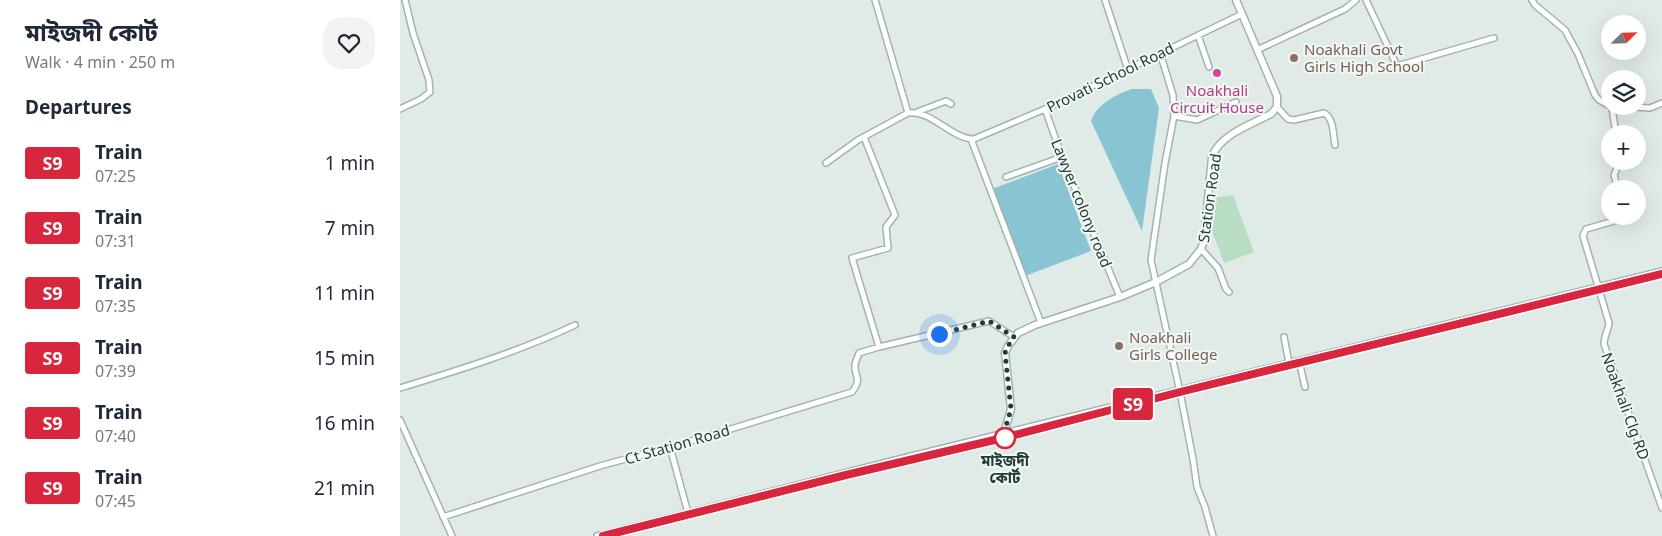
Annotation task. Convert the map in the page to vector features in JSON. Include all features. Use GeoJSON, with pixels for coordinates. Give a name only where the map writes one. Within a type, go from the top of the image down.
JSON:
{"type":"FeatureCollection","features":[{"type":"Feature","properties":{"kind":"street"},"geometry":{"type":"LineString","coordinates":[[400,110],[430,92],[429,80],[413,33],[405,0]]}},
{"type":"Feature","properties":{"kind":"street"},"geometry":{"type":"LineString","coordinates":[[875,0],[898,85],[908,109],[971,139],[1041,323]]}},
{"type":"Feature","properties":{"kind":"street"},"geometry":{"type":"LineString","coordinates":[[1105,0],[1128,70]]}},
{"type":"Feature","properties":{"kind":"street"},"geometry":{"type":"LineString","coordinates":[[1236,0],[1277,96],[1277,107],[1288,119],[1294,120],[1324,113],[1328,115],[1331,121],[1335,145]]}},
{"type":"Feature","properties":{"kind":"street"},"geometry":{"type":"LineString","coordinates":[[1257,50],[1345,9],[1356,0]]}},
{"type":"Feature","properties":{"kind":"street"},"geometry":{"type":"LineString","coordinates":[[1366,0],[1397,66],[1494,38]]}},
{"type":"Feature","properties":{"kind":"street"},"geometry":{"type":"LineString","coordinates":[[1532,0],[1535,5],[1564,30],[1578,54],[1595,95],[1601,101]]}},
{"type":"Feature","properties":{"kind":"street","name":"Provati School Road"},"geometry":{"type":"LineString","coordinates":[[971,139],[988,134],[1128,70],[1242,14]]}},
{"type":"Feature","properties":{"kind":"street"},"geometry":{"type":"LineString","coordinates":[[1198,36],[1210,67]]}},
{"type":"Feature","properties":{"kind":"street"},"geometry":{"type":"LineString","coordinates":[[1160,53],[1173,95],[1174,116],[1151,260],[1193,459],[1197,487],[1206,507],[1213,536]]}},
{"type":"Feature","properties":{"kind":"street"},"geometry":{"type":"LineString","coordinates":[[917,112],[946,102],[950,104]]}},
{"type":"Feature","properties":{"kind":"street"},"geometry":{"type":"LineString","coordinates":[[1174,116],[1197,120],[1236,102]]}},
{"type":"Feature","properties":{"kind":"street"},"geometry":{"type":"LineString","coordinates":[[1646,108],[1662,103]]}},
{"type":"Feature","properties":{"kind":"street","name":"Station Road"},"geometry":{"type":"LineString","coordinates":[[1014,337],[1018,333],[1041,323],[1120,297],[1156,282],[1189,264],[1201,249],[1204,241],[1212,156],[1215,148],[1221,140],[1271,114],[1277,107]]}},
{"type":"Feature","properties":{"kind":"street","name":"Lawyer colony road"},"geometry":{"type":"LineString","coordinates":[[1045,108],[1062,157],[1120,297]]}},
{"type":"Feature","properties":{"kind":"street"},"geometry":{"type":"LineString","coordinates":[[826,163],[908,109]]}},
{"type":"Feature","properties":{"kind":"street"},"geometry":{"type":"LineString","coordinates":[[864,137],[894,215],[886,227],[888,248],[852,258],[879,347],[989,321],[1014,337],[1005,353],[1011,409],[1004,433]]}},
{"type":"Feature","properties":{"kind":"street"},"geometry":{"type":"LineString","coordinates":[[1006,177],[1062,157]]}},
{"type":"Feature","properties":{"kind":"street","name":"Noakhali Clg RD"},"geometry":{"type":"LineString","coordinates":[[1601,225],[1584,230],[1584,240],[1609,324],[1604,344],[1662,508]]}},
{"type":"Feature","properties":{"kind":"street"},"geometry":{"type":"LineString","coordinates":[[1201,249],[1218,268],[1229,292]]}},
{"type":"Feature","properties":{"kind":"street"},"geometry":{"type":"LineString","coordinates":[[597,536],[1178,389],[1662,271]]}},
{"type":"Feature","properties":{"kind":"street"},"geometry":{"type":"LineString","coordinates":[[400,388],[509,353],[544,340],[574,325]]}},
{"type":"Feature","properties":{"kind":"street"},"geometry":{"type":"LineString","coordinates":[[1284,337],[1288,363]]}},
{"type":"Feature","properties":{"kind":"street","name":"Ct Station Road"},"geometry":{"type":"LineString","coordinates":[[443,517],[600,466],[852,392],[857,386],[858,376],[855,366],[859,353],[879,347]]}},
{"type":"Feature","properties":{"kind":"street"},"geometry":{"type":"LineString","coordinates":[[1299,360],[1305,387]]}},
{"type":"Feature","properties":{"kind":"street"},"geometry":{"type":"LineString","coordinates":[[400,420],[452,536]]}},
{"type":"Feature","properties":{"kind":"street"},"geometry":{"type":"LineString","coordinates":[[670,447],[688,513]]}},
{"type":"Feature","properties":{"kind":"green space"},"geometry":{"type":"Polygon","coordinates":[[[1233,195],[1254,252],[1224,263],[1208,220],[1213,198],[1233,195]]]}},
{"type":"Feature","properties":{"kind":"water"},"geometry":{"type":"Polygon","coordinates":[[[1132,89],[1151,89],[1159,108],[1142,231],[1091,121],[1097,110],[1107,101],[1132,89]]]}},
{"type":"Feature","properties":{"kind":"water"},"geometry":{"type":"Polygon","coordinates":[[[1058,164],[1091,251],[1025,276],[992,189],[1058,164]]]}},
{"type":"Feature","properties":{"kind":"railway"},"geometry":{"type":"LineString","coordinates":[[604,536],[1662,274]]}},
{"type":"Feature","properties":{"kind":"train","name":"S9"},"geometry":{"type":"LineString","coordinates":[[603,536],[1662,274]]}},
{"type":"Feature","properties":{"kind":"place","name":"Noakhali Govt Girls High School"},"geometry":{"type":"Point","coordinates":[1294,58]}},
{"type":"Feature","properties":{"kind":"place","name":"Noakhali Circuit House"},"geometry":{"type":"Point","coordinates":[1217,73]}},
{"type":"Feature","properties":{"kind":"place","name":"Noakhali Girls College"},"geometry":{"type":"Point","coordinates":[1119,346]}},
{"type":"Feature","properties":{"kind":"place","name":"মাইজদী কোর্ট"},"geometry":{"type":"Point","coordinates":[1005,438]}},
{"type":"Feature","properties":{"kind":"route"},"geometry":{"type":"LineString","coordinates":[[939,334],[989,321],[1014,337],[1005,353],[1011,409],[1004,433],[1005,438]]}}]}
